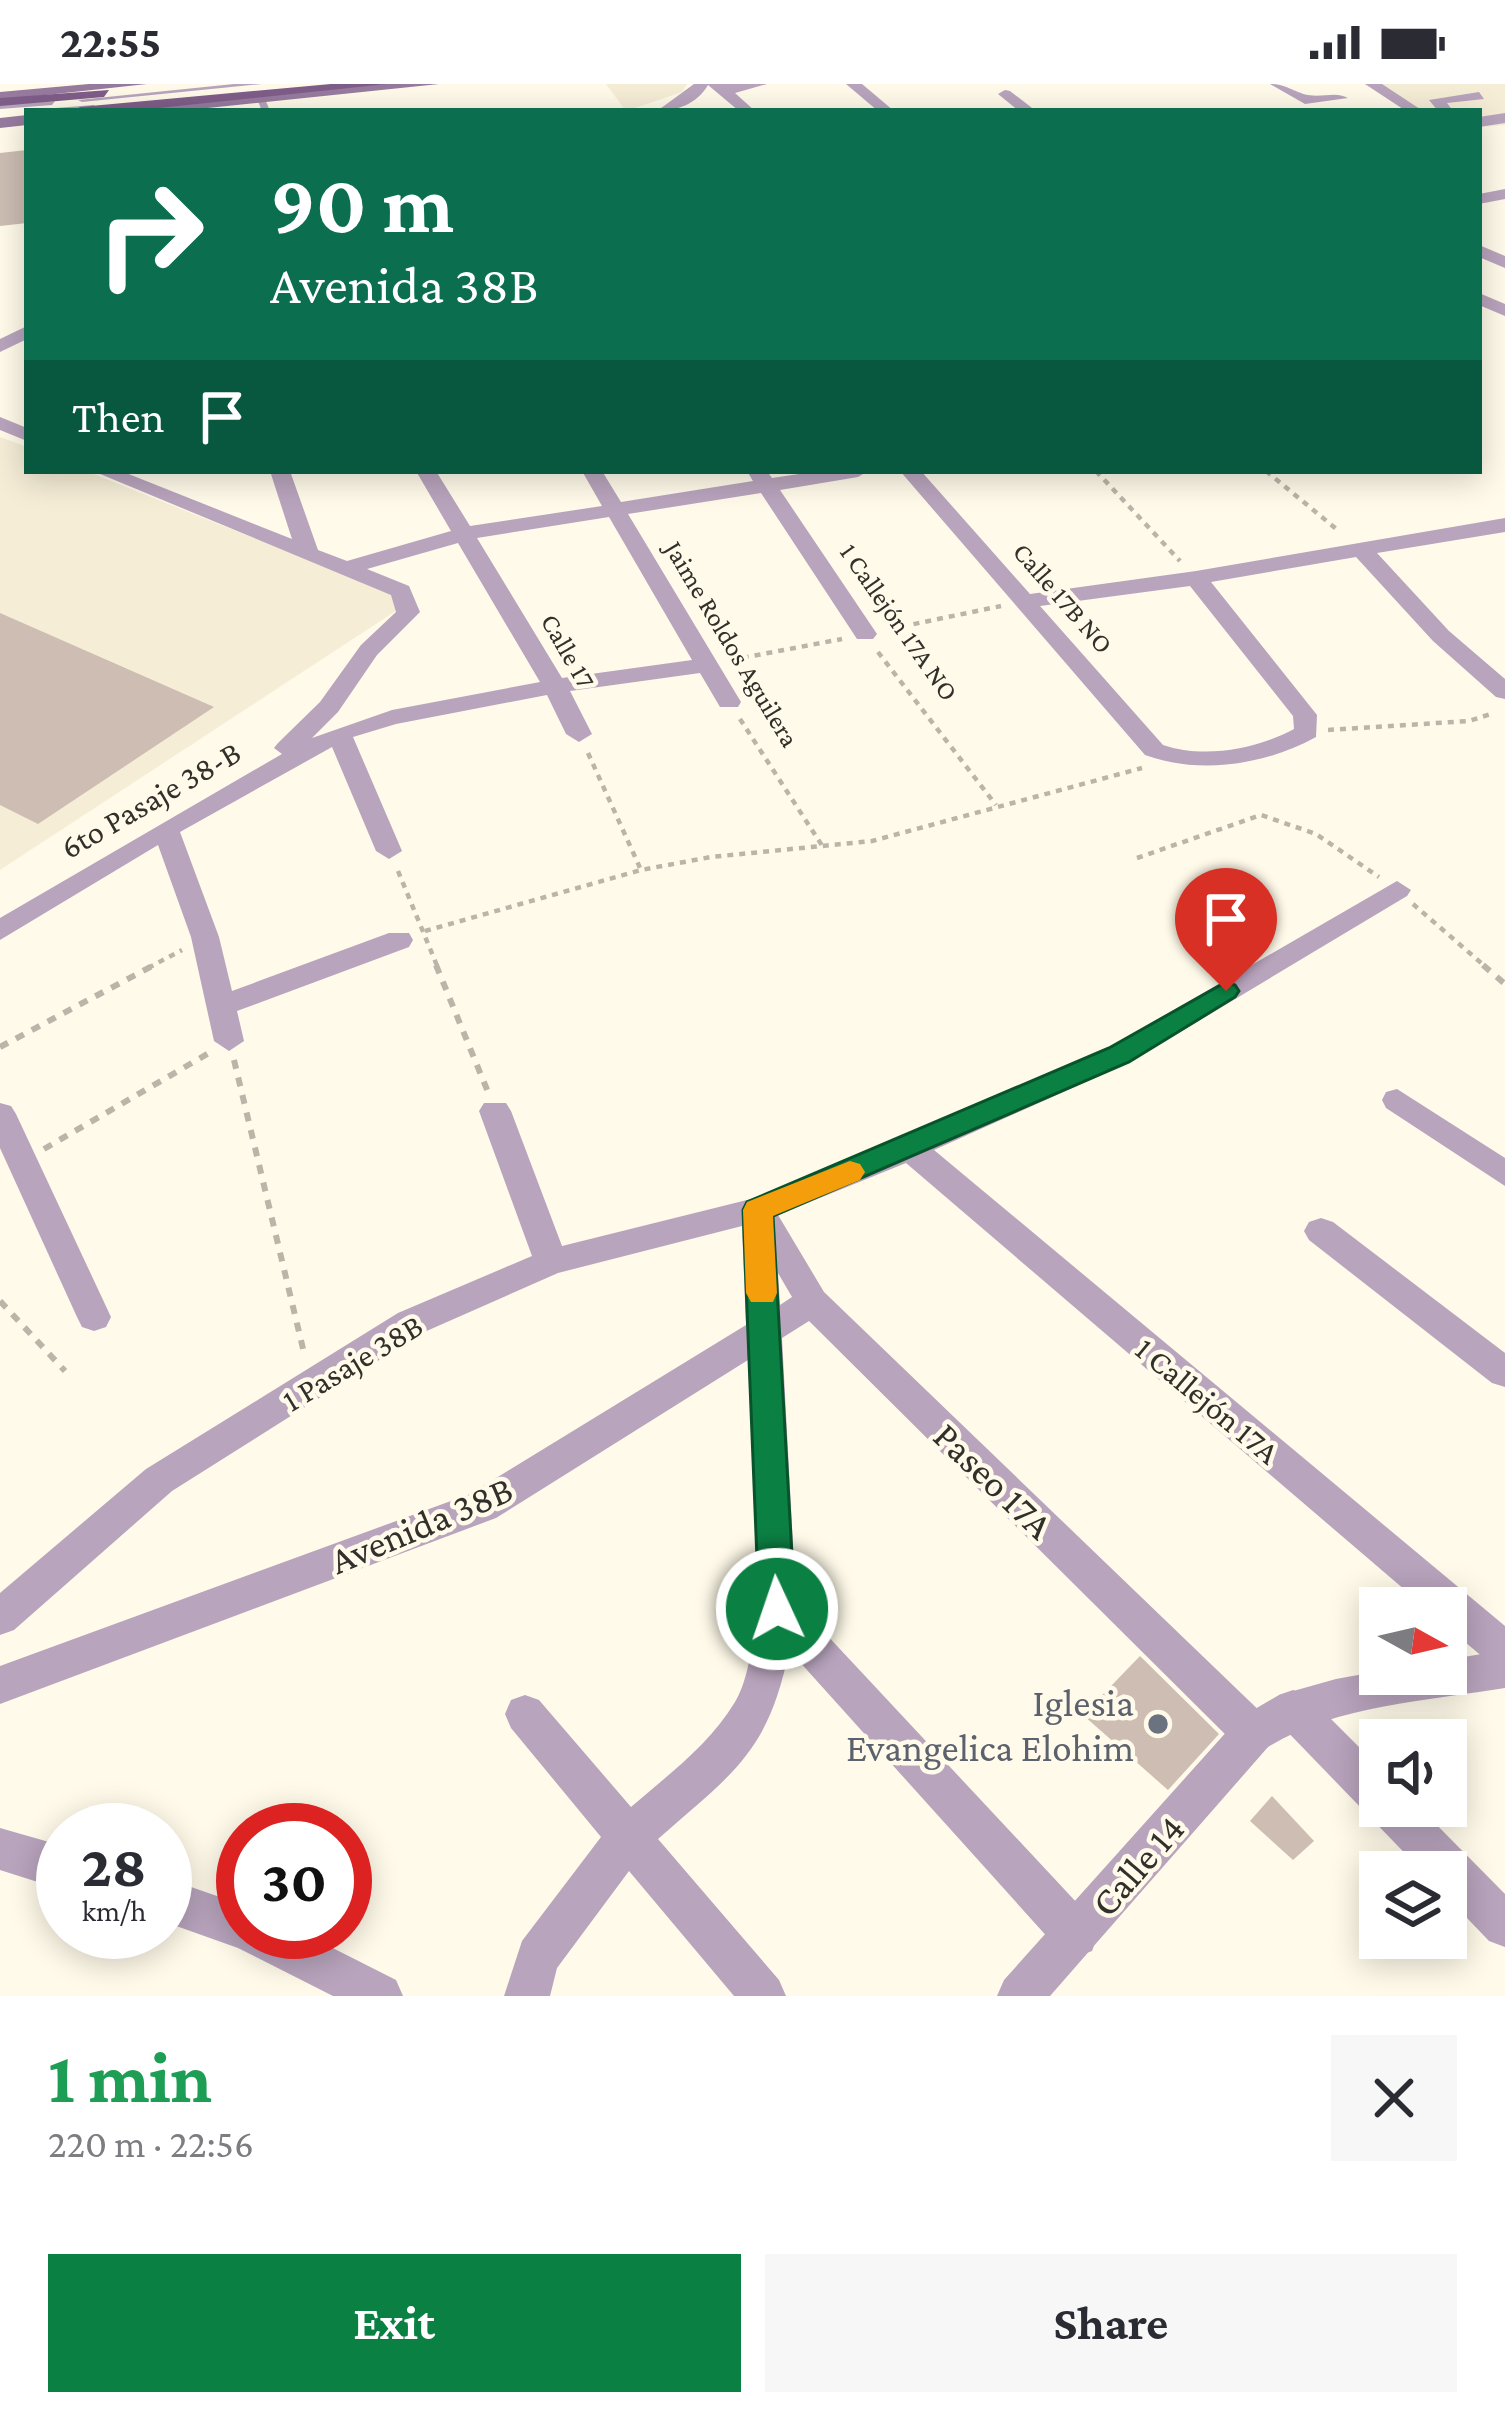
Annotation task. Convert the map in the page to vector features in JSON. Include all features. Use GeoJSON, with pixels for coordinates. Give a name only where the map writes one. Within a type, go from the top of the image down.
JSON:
{"type":"FeatureCollection","features":[{"type":"Feature","properties":{"kind":"main road"},"geometry":{"type":"LineString","coordinates":[[0,110],[140,84]]}},
{"type":"Feature","properties":{"kind":"main road"},"geometry":{"type":"LineString","coordinates":[[0,110],[206,84]]}},
{"type":"Feature","properties":{"kind":"main road"},"geometry":{"type":"LineString","coordinates":[[113,108],[380,84]]}},
{"type":"Feature","properties":{"kind":"main road"},"geometry":{"type":"LineString","coordinates":[[185,108],[432,84]]}},
{"type":"Feature","properties":{"kind":"street"},"geometry":{"type":"LineString","coordinates":[[674,108],[701,84]]}},
{"type":"Feature","properties":{"kind":"street"},"geometry":{"type":"LineString","coordinates":[[719,87],[760,84]]}},
{"type":"Feature","properties":{"kind":"street"},"geometry":{"type":"LineString","coordinates":[[853,84],[883,108]]}},
{"type":"Feature","properties":{"kind":"street"},"geometry":{"type":"LineString","coordinates":[[1276,84],[1305,100],[1341,98],[1325,84]]}},
{"type":"Feature","properties":{"kind":"street"},"geometry":{"type":"LineString","coordinates":[[1372,84],[1410,108]]}},
{"type":"Feature","properties":{"kind":"street"},"geometry":{"type":"LineString","coordinates":[[719,87],[744,108]]}},
{"type":"Feature","properties":{"kind":"street"},"geometry":{"type":"LineString","coordinates":[[1005,94],[1025,108]]}},
{"type":"Feature","properties":{"kind":"street"},"geometry":{"type":"LineString","coordinates":[[111,474],[401,591],[408,601],[408,612],[356,664],[320,717],[224,796]]}},
{"type":"Feature","properties":{"kind":"street"},"geometry":{"type":"LineString","coordinates":[[281,474],[308,554]]}},
{"type":"Feature","properties":{"kind":"street","name":"Calle 17"},"geometry":{"type":"LineString","coordinates":[[428,474],[579,734]]}},
{"type":"Feature","properties":{"kind":"street","name":"Jaime Roldos Aguilera"},"geometry":{"type":"LineString","coordinates":[[594,474],[729,702]]}},
{"type":"Feature","properties":{"kind":"street"},"geometry":{"type":"LineString","coordinates":[[345,568],[464,534],[620,512],[763,478],[817,474]]}},
{"type":"Feature","properties":{"kind":"street","name":"Calle 17B NO"},"geometry":{"type":"LineString","coordinates":[[913,474],[1154,750],[1174,760]]}},
{"type":"Feature","properties":{"kind":"street","name":"1 Callejón 17A NO"},"geometry":{"type":"LineString","coordinates":[[763,478],[865,634]]}},
{"type":"Feature","properties":{"kind":"street"},"geometry":{"type":"LineString","coordinates":[[1027,601],[1501,530]]}},
{"type":"Feature","properties":{"kind":"street"},"geometry":{"type":"LineString","coordinates":[[1362,550],[1441,636],[1505,692]]}},
{"type":"Feature","properties":{"kind":"street"},"geometry":{"type":"LineString","coordinates":[[1174,760],[1292,742],[1307,732],[1305,715],[1196,578]]}},
{"type":"Feature","properties":{"kind":"street","name":"6to Pasaje 38-B"},"geometry":{"type":"LineString","coordinates":[[0,931],[166,829],[339,733],[392,717],[555,686],[704,665]]}},
{"type":"Feature","properties":{"kind":"street"},"geometry":{"type":"LineString","coordinates":[[339,733],[389,851]]}},
{"type":"Feature","properties":{"kind":"street"},"geometry":{"type":"LineString","coordinates":[[166,829],[205,938],[229,1041]]}},
{"type":"Feature","properties":{"kind":"street"},"geometry":{"type":"LineString","coordinates":[[527,1996],[538,1957],[628,1837],[724,1754],[758,1703],[777,1609],[758,1210],[1119,1055],[1397,890]]}},
{"type":"Feature","properties":{"kind":"street"},"geometry":{"type":"LineString","coordinates":[[224,1005],[412,936]]}},
{"type":"Feature","properties":{"kind":"street"},"geometry":{"type":"LineString","coordinates":[[1397,1100],[1505,1174]]}},
{"type":"Feature","properties":{"kind":"street"},"geometry":{"type":"LineString","coordinates":[[495,1111],[551,1262]]}},
{"type":"Feature","properties":{"kind":"street"},"geometry":{"type":"LineString","coordinates":[[0,1114],[94,1317]]}},
{"type":"Feature","properties":{"kind":"street","name":"1 Callejón 17A"},"geometry":{"type":"LineString","coordinates":[[910,1148],[1505,1652]]}},
{"type":"Feature","properties":{"kind":"street","name":"1 Pasaje 38B"},"geometry":{"type":"LineString","coordinates":[[0,1617],[159,1480],[410,1322],[551,1262],[758,1210]]}},
{"type":"Feature","properties":{"kind":"street","name":"Paseo 17A"},"geometry":{"type":"LineString","coordinates":[[758,1210],[812,1302],[1253,1733]]}},
{"type":"Feature","properties":{"kind":"street"},"geometry":{"type":"LineString","coordinates":[[1321,1231],[1505,1373]]}},
{"type":"Feature","properties":{"kind":"street","name":"Avenida 38B"},"geometry":{"type":"LineString","coordinates":[[0,1685],[483,1506],[812,1302]]}},
{"type":"Feature","properties":{"kind":"street"},"geometry":{"type":"LineString","coordinates":[[777,1609],[1076,1935]]}},
{"type":"Feature","properties":{"kind":"street"},"geometry":{"type":"LineString","coordinates":[[1293,1709],[1505,1669]]}},
{"type":"Feature","properties":{"kind":"street"},"geometry":{"type":"LineString","coordinates":[[1293,1709],[1359,1777]]}},
{"type":"Feature","properties":{"kind":"street","name":"Calle 14"},"geometry":{"type":"LineString","coordinates":[[1020,1996],[1253,1733],[1293,1709]]}},
{"type":"Feature","properties":{"kind":"street"},"geometry":{"type":"LineString","coordinates":[[526,1714],[764,1996]]}},
{"type":"Feature","properties":{"kind":"street"},"geometry":{"type":"LineString","coordinates":[[1409,1827],[1505,1925]]}},
{"type":"Feature","properties":{"kind":"street"},"geometry":{"type":"LineString","coordinates":[[0,1849],[36,1860]]}},
{"type":"Feature","properties":{"kind":"street"},"geometry":{"type":"LineString","coordinates":[[307,1959],[380,1996]]}},
{"type":"Feature","properties":{"kind":"lane"},"geometry":{"type":"LineString","coordinates":[[78,108],[349,84]]}},
{"type":"Feature","properties":{"kind":"lane"},"geometry":{"type":"LineString","coordinates":[[44,108],[262,98]]}},
{"type":"Feature","properties":{"kind":"path"},"geometry":{"type":"LineString","coordinates":[[1099,474],[1196,578]]}},
{"type":"Feature","properties":{"kind":"path"},"geometry":{"type":"LineString","coordinates":[[1270,474],[1362,550]]}},
{"type":"Feature","properties":{"kind":"path","name":"1 Callejón 17A NO"},"geometry":{"type":"LineString","coordinates":[[865,634],[996,805]]}},
{"type":"Feature","properties":{"kind":"path","name":"Jaime Roldos Aguilera"},"geometry":{"type":"LineString","coordinates":[[729,702],[823,847]]}},
{"type":"Feature","properties":{"kind":"path"},"geometry":{"type":"LineString","coordinates":[[1307,732],[1469,721],[1505,710]]}},
{"type":"Feature","properties":{"kind":"path","name":"Calle 17"},"geometry":{"type":"LineString","coordinates":[[579,734],[641,870]]}},
{"type":"Feature","properties":{"kind":"path"},"geometry":{"type":"LineString","coordinates":[[412,936],[641,870],[711,857],[872,842],[1174,760]]}},
{"type":"Feature","properties":{"kind":"path"},"geometry":{"type":"LineString","coordinates":[[1137,858],[1261,815],[1316,834],[1397,890],[1505,984]]}},
{"type":"Feature","properties":{"kind":"path"},"geometry":{"type":"LineString","coordinates":[[389,851],[412,936],[495,1111]]}},
{"type":"Feature","properties":{"kind":"path"},"geometry":{"type":"LineString","coordinates":[[0,1047],[205,938]]}},
{"type":"Feature","properties":{"kind":"path"},"geometry":{"type":"LineString","coordinates":[[21,1162],[229,1041],[312,1385]]}},
{"type":"Feature","properties":{"kind":"path"},"geometry":{"type":"LineString","coordinates":[[0,1301],[64,1371]]}},
{"type":"Feature","properties":{"kind":"shaded area"},"geometry":{"type":"Polygon","coordinates":[[[606,84],[687,84],[682,92],[624,108],[606,84]]]}},
{"type":"Feature","properties":{"kind":"shaded area"},"geometry":{"type":"Polygon","coordinates":[[[1379,84],[1505,84],[1505,125],[1482,127],[1482,108],[1416,108],[1379,84]]]}},
{"type":"Feature","properties":{"kind":"shaded area"},"geometry":{"type":"Polygon","coordinates":[[[0,437],[24,446],[24,474],[94,474],[411,601],[0,870],[0,437]]]}},
{"type":"Feature","properties":{"kind":"building"},"geometry":{"type":"Polygon","coordinates":[[[24,150],[24,223],[0,226],[0,153],[24,150]]]}},
{"type":"Feature","properties":{"kind":"building"},"geometry":{"type":"Polygon","coordinates":[[[0,613],[214,707],[38,824],[0,805],[0,613]]]}},
{"type":"Feature","properties":{"kind":"building","name":"Iglesia Evangelica Elohim"},"geometry":{"type":"Polygon","coordinates":[[[1140,1656],[1219,1734],[1168,1790],[1083,1715],[1140,1656]]]}},
{"type":"Feature","properties":{"kind":"building"},"geometry":{"type":"Polygon","coordinates":[[[1272,1796],[1314,1841],[1293,1860],[1250,1821],[1272,1796]]]}},
{"type":"Feature","properties":{"kind":"slow traffic"},"geometry":{"type":"LineString","coordinates":[[762,1293],[758,1210],[850,1172]]}},
{"type":"Feature","properties":{"kind":"place","name":"Iglesia Evangelica Elohim"},"geometry":{"type":"Point","coordinates":[1158,1724]}},
{"type":"Feature","properties":{"kind":"route"},"geometry":{"type":"LineString","coordinates":[[777,1609],[758,1210],[1119,1055],[1226,991]]}}]}
